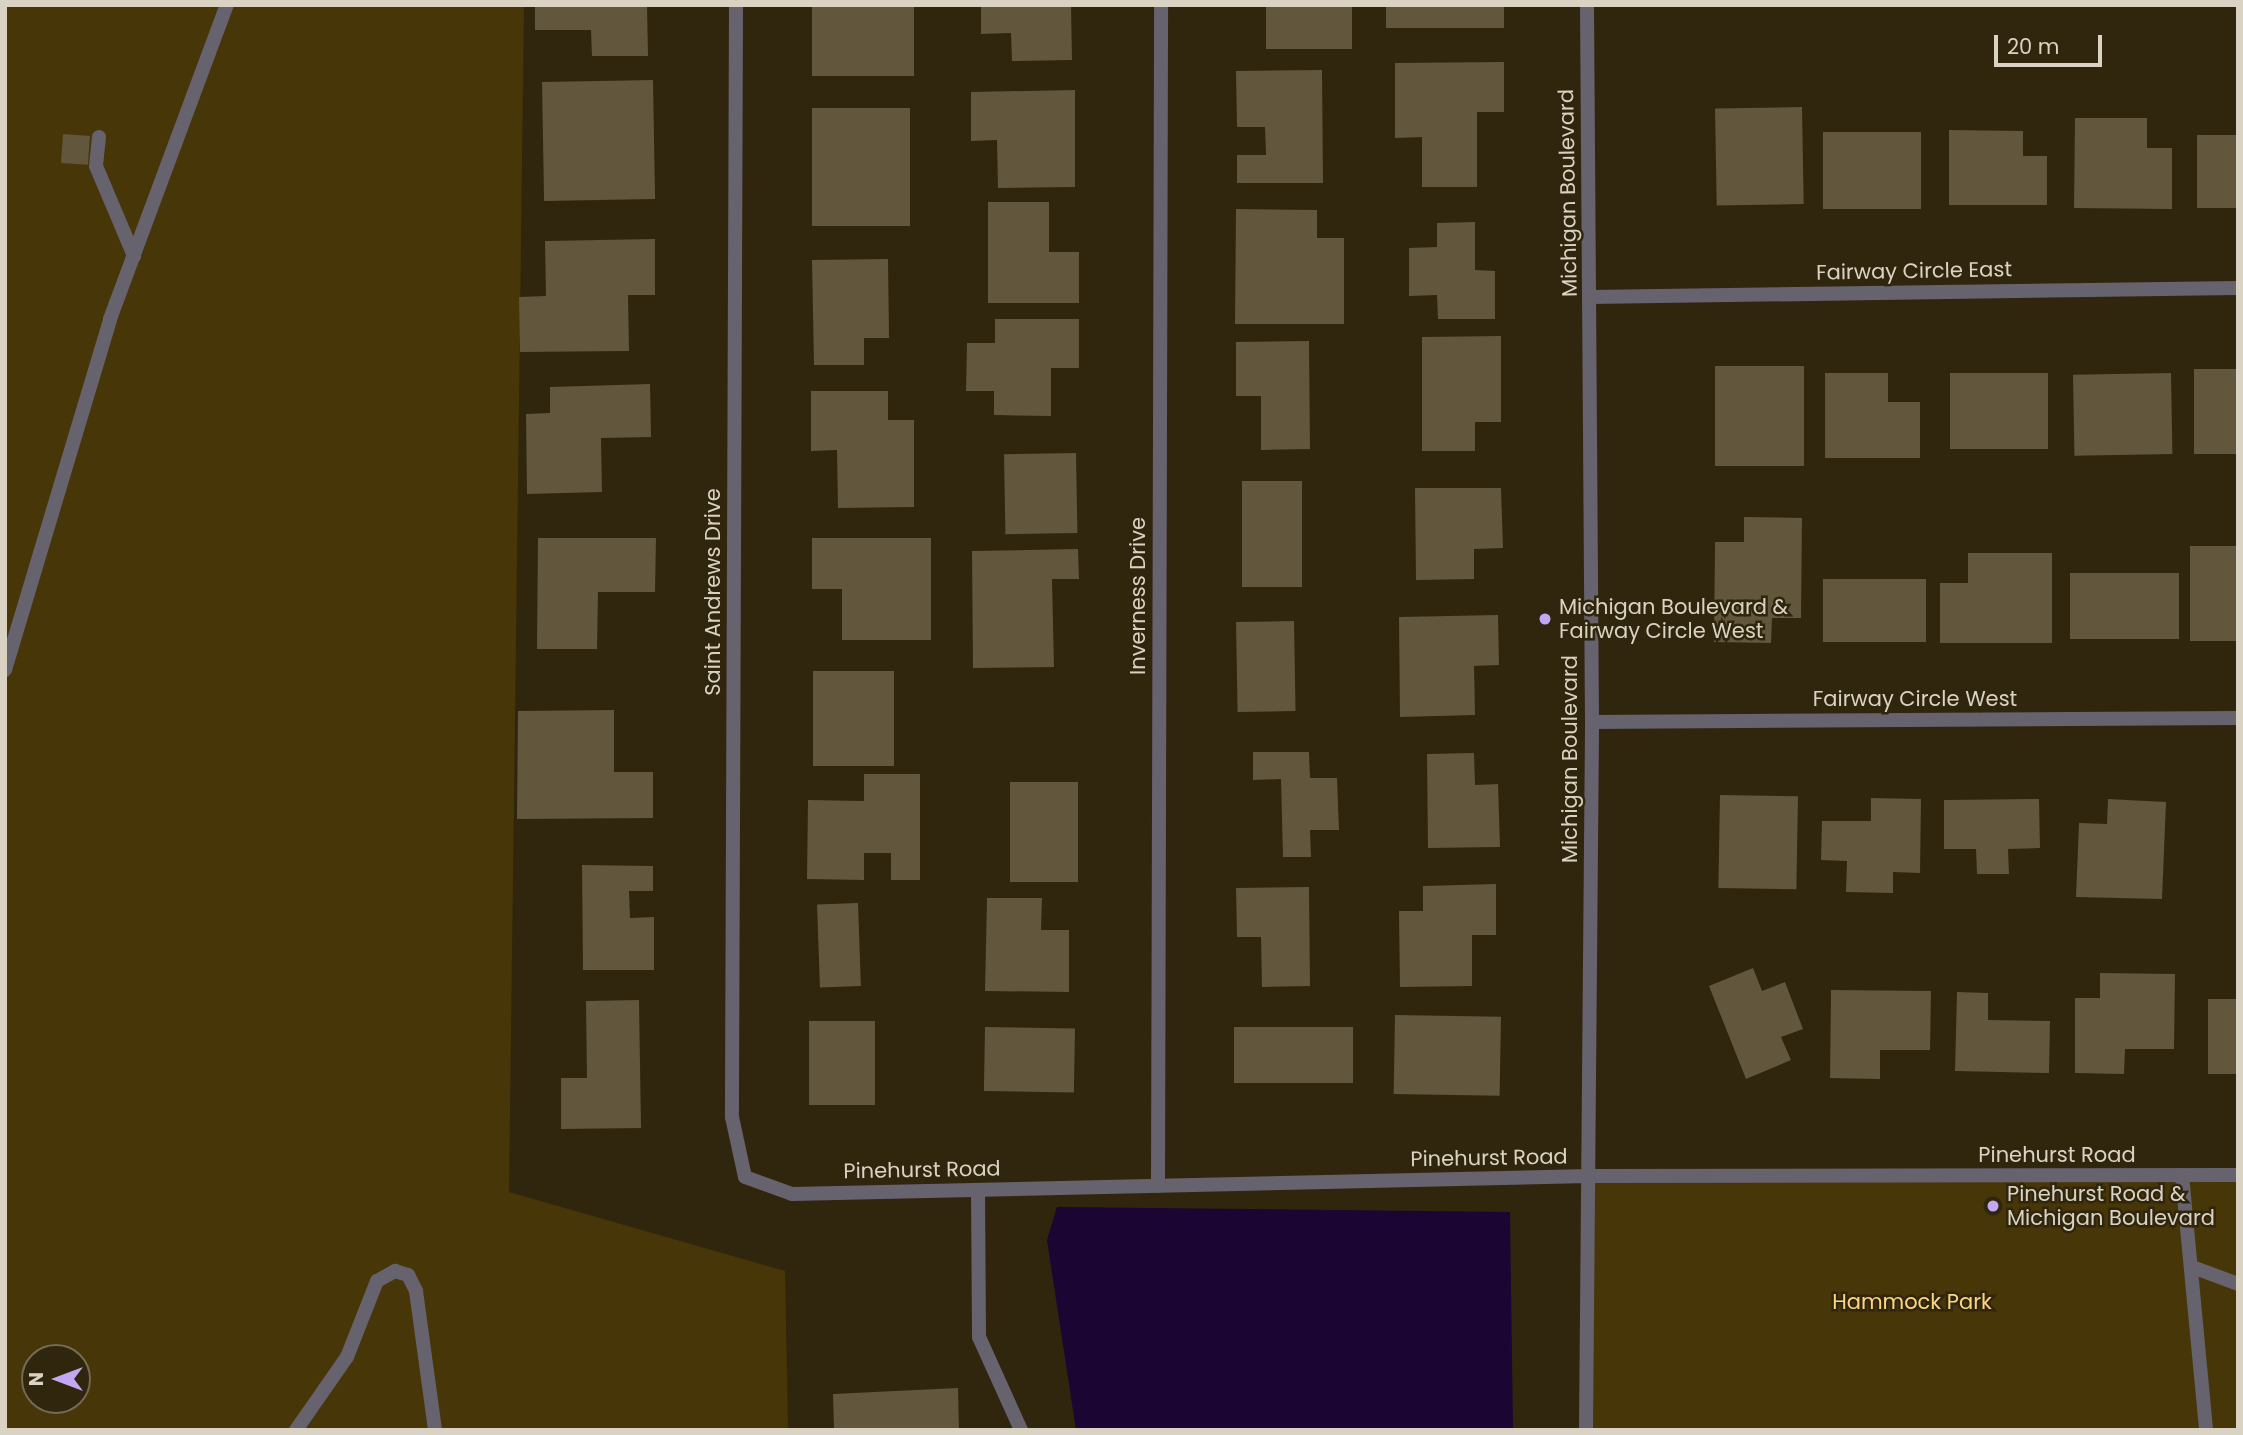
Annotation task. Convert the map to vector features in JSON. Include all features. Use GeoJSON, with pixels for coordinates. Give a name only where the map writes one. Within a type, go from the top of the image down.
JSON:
{"type":"FeatureCollection","features":[{"type":"Feature","properties":{"kind":"street"},"geometry":{"type":"LineString","coordinates":[[5,670],[75,428],[134,256],[227,5]]}},
{"type":"Feature","properties":{"kind":"street","name":"Saint Andrews Drive"},"geometry":{"type":"LineString","coordinates":[[736,5],[732,1116],[745,1177]]}},
{"type":"Feature","properties":{"kind":"street","name":"Inverness Drive"},"geometry":{"type":"LineString","coordinates":[[1158,1186],[1161,5]]}},
{"type":"Feature","properties":{"kind":"street","name":"Michigan Boulevard"},"geometry":{"type":"LineString","coordinates":[[1586,1430],[1592,722],[1587,5]]}},
{"type":"Feature","properties":{"kind":"street"},"geometry":{"type":"LineString","coordinates":[[99,137],[96,166],[134,256]]}},
{"type":"Feature","properties":{"kind":"street","name":"Fairway Circle East"},"geometry":{"type":"LineString","coordinates":[[1590,297],[2238,288]]}},
{"type":"Feature","properties":{"kind":"street","name":"Fairway Circle West"},"geometry":{"type":"LineString","coordinates":[[1592,722],[2238,718]]}},
{"type":"Feature","properties":{"kind":"street"},"geometry":{"type":"LineString","coordinates":[[2182,1175],[2195,1268],[2206,1430]]}},
{"type":"Feature","properties":{"kind":"street","name":"Pinehurst Road"},"geometry":{"type":"LineString","coordinates":[[745,1177],[792,1194],[1589,1177],[2238,1175]]}},
{"type":"Feature","properties":{"kind":"street"},"geometry":{"type":"LineString","coordinates":[[978,1190],[979,1337],[1021,1430]]}},
{"type":"Feature","properties":{"kind":"street"},"geometry":{"type":"LineString","coordinates":[[2195,1268],[2238,1284]]}},
{"type":"Feature","properties":{"kind":"street"},"geometry":{"type":"LineString","coordinates":[[296,1430],[346,1357],[377,1281],[395,1271],[408,1275],[416,1292],[435,1430]]}},
{"type":"Feature","properties":{"kind":"green space"},"geometry":{"type":"Polygon","coordinates":[[[5,5],[524,5],[509,1192],[785,1271],[788,1430],[5,1430],[5,5]]]}},
{"type":"Feature","properties":{"kind":"green space","name":"Hammock Park"},"geometry":{"type":"Polygon","coordinates":[[[1589,1175],[2238,1175],[2238,1430],[1589,1430],[1589,1175]]]}},
{"type":"Feature","properties":{"kind":"shaded area"},"geometry":{"type":"Polygon","coordinates":[[[1057,1207],[1510,1212],[1513,1430],[1076,1430],[1047,1240],[1057,1207]]]}},
{"type":"Feature","properties":{"kind":"building"},"geometry":{"type":"Polygon","coordinates":[[[535,5],[647,5],[648,56],[592,56],[591,30],[535,30],[535,5]]]}},
{"type":"Feature","properties":{"kind":"building"},"geometry":{"type":"Polygon","coordinates":[[[812,5],[914,5],[914,76],[812,76],[812,5]]]}},
{"type":"Feature","properties":{"kind":"building"},"geometry":{"type":"Polygon","coordinates":[[[981,5],[1071,5],[1072,60],[1012,61],[1011,33],[981,34],[981,5]]]}},
{"type":"Feature","properties":{"kind":"building"},"geometry":{"type":"Polygon","coordinates":[[[1266,5],[1352,5],[1352,49],[1266,49],[1266,5]]]}},
{"type":"Feature","properties":{"kind":"building"},"geometry":{"type":"Polygon","coordinates":[[[1386,5],[1504,5],[1504,28],[1386,28],[1386,5]]]}},
{"type":"Feature","properties":{"kind":"building"},"geometry":{"type":"Polygon","coordinates":[[[1504,62],[1504,112],[1477,112],[1477,187],[1422,187],[1422,137],[1395,138],[1395,63],[1504,62]]]}},
{"type":"Feature","properties":{"kind":"building"},"geometry":{"type":"Polygon","coordinates":[[[1322,70],[1323,183],[1237,183],[1237,155],[1266,155],[1265,127],[1237,127],[1236,71],[1322,70]]]}},
{"type":"Feature","properties":{"kind":"building"},"geometry":{"type":"Polygon","coordinates":[[[653,80],[655,199],[544,201],[542,82],[653,80]]]}},
{"type":"Feature","properties":{"kind":"building"},"geometry":{"type":"Polygon","coordinates":[[[1075,90],[1075,187],[998,188],[997,140],[971,141],[971,92],[1075,90]]]}},
{"type":"Feature","properties":{"kind":"building"},"geometry":{"type":"Polygon","coordinates":[[[1802,107],[1804,204],[1717,206],[1715,109],[1802,107]]]}},
{"type":"Feature","properties":{"kind":"building"},"geometry":{"type":"Polygon","coordinates":[[[812,108],[910,108],[910,226],[812,226],[812,108]]]}},
{"type":"Feature","properties":{"kind":"building"},"geometry":{"type":"Polygon","coordinates":[[[2075,118],[2147,118],[2147,148],[2172,148],[2172,209],[2074,208],[2075,118]]]}},
{"type":"Feature","properties":{"kind":"building"},"geometry":{"type":"Polygon","coordinates":[[[1949,130],[2023,131],[2023,156],[2047,156],[2047,205],[1949,205],[1949,130]]]}},
{"type":"Feature","properties":{"kind":"building"},"geometry":{"type":"Polygon","coordinates":[[[1823,132],[1921,132],[1921,209],[1823,209],[1823,132]]]}},
{"type":"Feature","properties":{"kind":"building"},"geometry":{"type":"Polygon","coordinates":[[[63,134],[90,136],[88,165],[61,163],[63,134]]]}},
{"type":"Feature","properties":{"kind":"building"},"geometry":{"type":"Polygon","coordinates":[[[2197,135],[2238,135],[2238,208],[2197,208],[2197,135]]]}},
{"type":"Feature","properties":{"kind":"building"},"geometry":{"type":"Polygon","coordinates":[[[988,202],[1049,202],[1049,252],[1079,252],[1079,303],[988,303],[988,202]]]}},
{"type":"Feature","properties":{"kind":"building"},"geometry":{"type":"Polygon","coordinates":[[[1236,209],[1317,210],[1317,238],[1344,238],[1344,324],[1235,324],[1236,209]]]}},
{"type":"Feature","properties":{"kind":"building"},"geometry":{"type":"Polygon","coordinates":[[[1475,222],[1475,270],[1495,271],[1495,319],[1438,319],[1437,295],[1409,296],[1409,248],[1437,247],[1437,223],[1475,222]]]}},
{"type":"Feature","properties":{"kind":"building"},"geometry":{"type":"Polygon","coordinates":[[[655,239],[655,295],[628,295],[629,351],[520,352],[519,297],[546,296],[545,241],[655,239]]]}},
{"type":"Feature","properties":{"kind":"building"},"geometry":{"type":"Polygon","coordinates":[[[888,259],[889,338],[864,338],[864,365],[814,365],[812,260],[888,259]]]}},
{"type":"Feature","properties":{"kind":"building"},"geometry":{"type":"Polygon","coordinates":[[[995,319],[1079,319],[1079,368],[1051,368],[1051,416],[994,415],[994,391],[966,391],[967,343],[995,343],[995,319]]]}},
{"type":"Feature","properties":{"kind":"building"},"geometry":{"type":"Polygon","coordinates":[[[1501,336],[1501,422],[1475,422],[1475,451],[1422,451],[1422,337],[1501,336]]]}},
{"type":"Feature","properties":{"kind":"building"},"geometry":{"type":"Polygon","coordinates":[[[1309,341],[1310,449],[1261,450],[1261,396],[1236,396],[1236,342],[1309,341]]]}},
{"type":"Feature","properties":{"kind":"building"},"geometry":{"type":"Polygon","coordinates":[[[1715,366],[1804,366],[1804,466],[1715,466],[1715,366]]]}},
{"type":"Feature","properties":{"kind":"building"},"geometry":{"type":"Polygon","coordinates":[[[2194,369],[2238,369],[2238,454],[2194,454],[2194,369]]]}},
{"type":"Feature","properties":{"kind":"building"},"geometry":{"type":"Polygon","coordinates":[[[1825,373],[1888,373],[1888,402],[1920,402],[1920,458],[1825,458],[1825,373]]]}},
{"type":"Feature","properties":{"kind":"building"},"geometry":{"type":"Polygon","coordinates":[[[1950,373],[2048,373],[2048,449],[1950,449],[1950,373]]]}},
{"type":"Feature","properties":{"kind":"building"},"geometry":{"type":"Polygon","coordinates":[[[2171,373],[2172,454],[2074,456],[2073,375],[2171,373]]]}},
{"type":"Feature","properties":{"kind":"building"},"geometry":{"type":"Polygon","coordinates":[[[650,384],[651,437],[601,438],[602,492],[527,494],[526,414],[550,413],[550,387],[650,384]]]}},
{"type":"Feature","properties":{"kind":"building"},"geometry":{"type":"Polygon","coordinates":[[[811,391],[888,391],[888,420],[914,420],[914,507],[838,508],[837,450],[811,451],[811,391]]]}},
{"type":"Feature","properties":{"kind":"building"},"geometry":{"type":"Polygon","coordinates":[[[1076,453],[1077,533],[1005,534],[1004,454],[1076,453]]]}},
{"type":"Feature","properties":{"kind":"building"},"geometry":{"type":"Polygon","coordinates":[[[1242,481],[1302,481],[1302,587],[1242,587],[1242,481]]]}},
{"type":"Feature","properties":{"kind":"building"},"geometry":{"type":"Polygon","coordinates":[[[1415,488],[1501,488],[1503,548],[1474,549],[1474,579],[1416,580],[1415,488]]]}},
{"type":"Feature","properties":{"kind":"building"},"geometry":{"type":"Polygon","coordinates":[[[1744,517],[1802,518],[1801,618],[1772,618],[1771,643],[1714,642],[1715,542],[1744,542],[1744,517]]]}},
{"type":"Feature","properties":{"kind":"building"},"geometry":{"type":"Polygon","coordinates":[[[538,538],[656,538],[655,592],[598,592],[597,649],[537,649],[538,538]]]}},
{"type":"Feature","properties":{"kind":"building"},"geometry":{"type":"Polygon","coordinates":[[[812,538],[931,538],[931,640],[842,640],[842,589],[812,589],[812,538]]]}},
{"type":"Feature","properties":{"kind":"building"},"geometry":{"type":"Polygon","coordinates":[[[2190,546],[2238,546],[2238,641],[2190,641],[2190,546]]]}},
{"type":"Feature","properties":{"kind":"building"},"geometry":{"type":"Polygon","coordinates":[[[1078,549],[1079,579],[1052,579],[1054,667],[973,668],[972,551],[1078,549]]]}},
{"type":"Feature","properties":{"kind":"building"},"geometry":{"type":"Polygon","coordinates":[[[1968,553],[2052,553],[2052,643],[1940,643],[1940,583],[1968,583],[1968,553]]]}},
{"type":"Feature","properties":{"kind":"building"},"geometry":{"type":"Polygon","coordinates":[[[2070,573],[2179,573],[2179,639],[2070,639],[2070,573]]]}},
{"type":"Feature","properties":{"kind":"building"},"geometry":{"type":"Polygon","coordinates":[[[1823,579],[1926,579],[1926,642],[1823,642],[1823,579]]]}},
{"type":"Feature","properties":{"kind":"building"},"geometry":{"type":"Polygon","coordinates":[[[1498,615],[1499,665],[1474,666],[1475,715],[1400,717],[1399,617],[1498,615]]]}},
{"type":"Feature","properties":{"kind":"building"},"geometry":{"type":"Polygon","coordinates":[[[1294,621],[1296,711],[1238,712],[1236,622],[1294,621]]]}},
{"type":"Feature","properties":{"kind":"building"},"geometry":{"type":"Polygon","coordinates":[[[813,671],[894,671],[894,766],[813,766],[813,671]]]}},
{"type":"Feature","properties":{"kind":"building"},"geometry":{"type":"Polygon","coordinates":[[[614,710],[614,772],[653,772],[653,818],[517,819],[518,711],[614,710]]]}},
{"type":"Feature","properties":{"kind":"building"},"geometry":{"type":"Polygon","coordinates":[[[1253,752],[1309,752],[1310,778],[1337,778],[1339,830],[1310,830],[1311,857],[1283,857],[1281,779],[1253,780],[1253,752]]]}},
{"type":"Feature","properties":{"kind":"building"},"geometry":{"type":"Polygon","coordinates":[[[1474,753],[1475,785],[1498,784],[1500,847],[1428,848],[1427,754],[1474,753]]]}},
{"type":"Feature","properties":{"kind":"building"},"geometry":{"type":"Polygon","coordinates":[[[864,774],[920,774],[920,880],[891,880],[891,853],[864,853],[864,880],[807,879],[808,800],[864,801],[864,774]]]}},
{"type":"Feature","properties":{"kind":"building"},"geometry":{"type":"Polygon","coordinates":[[[1010,782],[1078,782],[1078,882],[1010,882],[1010,782]]]}},
{"type":"Feature","properties":{"kind":"building"},"geometry":{"type":"Polygon","coordinates":[[[1720,795],[1798,796],[1796,889],[1718,888],[1720,795]]]}},
{"type":"Feature","properties":{"kind":"building"},"geometry":{"type":"Polygon","coordinates":[[[1871,798],[1921,799],[1920,873],[1893,872],[1893,893],[1846,892],[1847,861],[1821,860],[1822,821],[1871,821],[1871,798]]]}},
{"type":"Feature","properties":{"kind":"building"},"geometry":{"type":"Polygon","coordinates":[[[2039,799],[2040,848],[2008,849],[2009,874],[1977,874],[1976,849],[1944,849],[1944,800],[2039,799]]]}},
{"type":"Feature","properties":{"kind":"building"},"geometry":{"type":"Polygon","coordinates":[[[2108,799],[2166,802],[2162,899],[2076,897],[2079,823],[2107,824],[2108,799]]]}},
{"type":"Feature","properties":{"kind":"building"},"geometry":{"type":"Polygon","coordinates":[[[582,865],[653,866],[653,891],[629,891],[630,918],[654,917],[654,970],[583,970],[582,865]]]}},
{"type":"Feature","properties":{"kind":"building"},"geometry":{"type":"Polygon","coordinates":[[[1496,884],[1496,935],[1472,935],[1472,986],[1400,987],[1399,911],[1423,911],[1423,886],[1496,884]]]}},
{"type":"Feature","properties":{"kind":"building"},"geometry":{"type":"Polygon","coordinates":[[[1309,887],[1310,986],[1262,987],[1261,937],[1237,937],[1236,888],[1309,887]]]}},
{"type":"Feature","properties":{"kind":"building"},"geometry":{"type":"Polygon","coordinates":[[[987,898],[1042,898],[1041,930],[1069,930],[1069,992],[985,991],[987,898]]]}},
{"type":"Feature","properties":{"kind":"building"},"geometry":{"type":"Polygon","coordinates":[[[858,903],[861,986],[820,987],[817,904],[858,903]]]}},
{"type":"Feature","properties":{"kind":"building"},"geometry":{"type":"Polygon","coordinates":[[[1753,968],[1762,991],[1785,982],[1803,1029],[1781,1037],[1791,1060],[1746,1079],[1709,986],[1753,968]]]}},
{"type":"Feature","properties":{"kind":"building"},"geometry":{"type":"Polygon","coordinates":[[[2100,973],[2175,974],[2174,1049],[2125,1049],[2124,1074],[2075,1073],[2075,998],[2100,998],[2100,973]]]}},
{"type":"Feature","properties":{"kind":"building"},"geometry":{"type":"Polygon","coordinates":[[[1831,990],[1931,991],[1930,1050],[1880,1050],[1880,1079],[1830,1078],[1831,990]]]}},
{"type":"Feature","properties":{"kind":"building"},"geometry":{"type":"Polygon","coordinates":[[[1957,992],[1988,993],[1988,1020],[2050,1021],[2049,1073],[1955,1071],[1957,992]]]}},
{"type":"Feature","properties":{"kind":"building"},"geometry":{"type":"Polygon","coordinates":[[[2208,999],[2238,999],[2238,1074],[2208,1074],[2208,999]]]}},
{"type":"Feature","properties":{"kind":"building"},"geometry":{"type":"Polygon","coordinates":[[[639,1000],[641,1128],[561,1129],[561,1078],[587,1078],[586,1001],[639,1000]]]}},
{"type":"Feature","properties":{"kind":"building"},"geometry":{"type":"Polygon","coordinates":[[[1395,1015],[1501,1017],[1500,1096],[1394,1094],[1395,1015]]]}},
{"type":"Feature","properties":{"kind":"building"},"geometry":{"type":"Polygon","coordinates":[[[809,1021],[875,1021],[875,1105],[809,1105],[809,1021]]]}},
{"type":"Feature","properties":{"kind":"building"},"geometry":{"type":"Polygon","coordinates":[[[985,1027],[1075,1029],[1074,1093],[984,1091],[985,1027]]]}},
{"type":"Feature","properties":{"kind":"building"},"geometry":{"type":"Polygon","coordinates":[[[1234,1027],[1353,1027],[1353,1083],[1234,1083],[1234,1027]]]}},
{"type":"Feature","properties":{"kind":"building"},"geometry":{"type":"Polygon","coordinates":[[[958,1388],[959,1430],[834,1430],[833,1394],[958,1388]]]}},
{"type":"Feature","properties":{"kind":"place","name":"Michigan Boulevard & Fairway Circle West"},"geometry":{"type":"Point","coordinates":[1545,619]}},
{"type":"Feature","properties":{"kind":"place","name":"Pinehurst Road & Michigan Boulevard"},"geometry":{"type":"Point","coordinates":[1993,1206]}}]}
